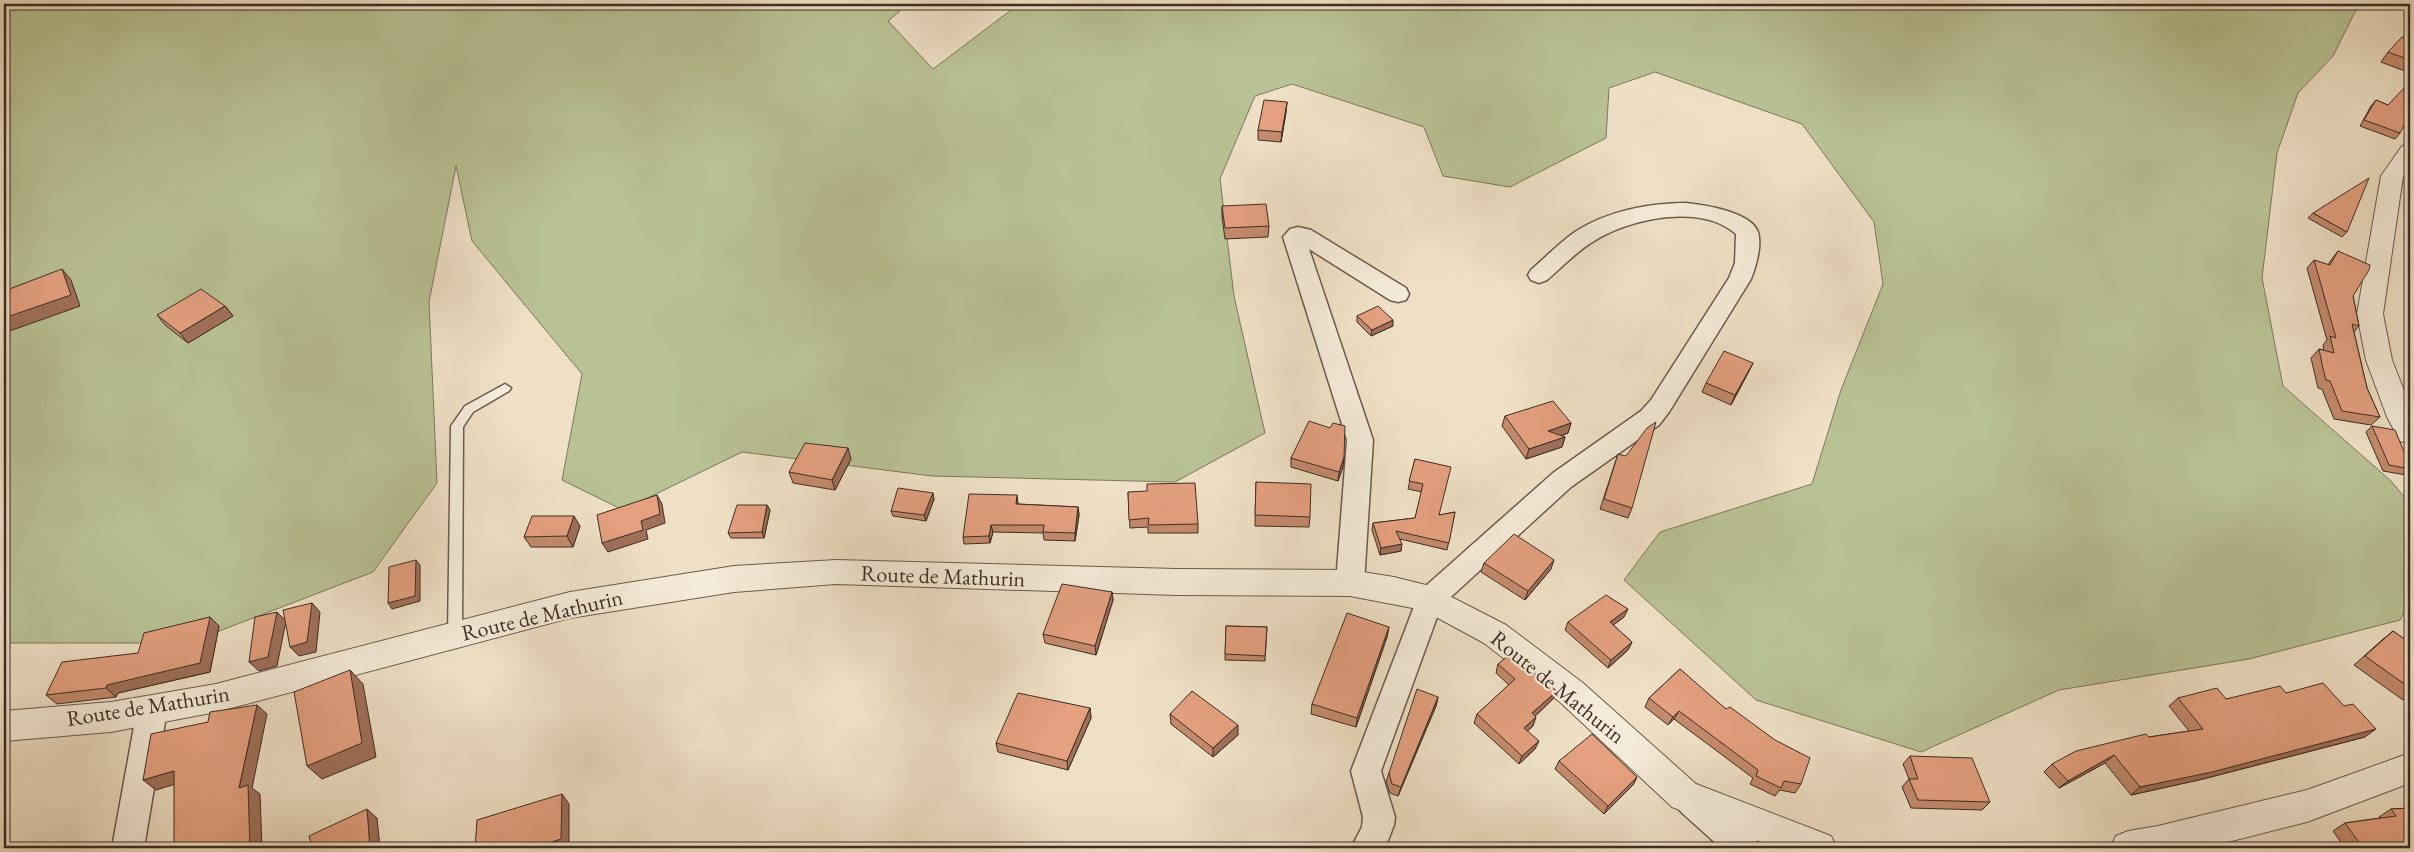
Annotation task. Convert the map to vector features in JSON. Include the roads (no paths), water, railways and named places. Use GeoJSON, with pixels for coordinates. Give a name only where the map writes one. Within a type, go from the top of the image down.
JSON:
{"type":"FeatureCollection","features":[{"type":"Feature","properties":{"kind":"street"},"geometry":{"type":"LineString","coordinates":[[2406,166],[2392,176],[2370,314],[2379,360],[2401,417],[2410,434]]}},
{"type":"Feature","properties":{"kind":"street"},"geometry":{"type":"LineString","coordinates":[[1367,848],[1378,832],[1380,819],[1367,782],[1366,771],[1430,600],[1562,480],[1650,418],[1660,406],[1740,279],[1746,263],[1747,233],[1735,222],[1694,210],[1669,210],[1645,213],[1607,225],[1590,233],[1539,275]]}},
{"type":"Feature","properties":{"kind":"street"},"geometry":{"type":"LineString","coordinates":[[1350,583],[1360,450],[1358,429],[1294,237],[1298,234],[1303,235],[1398,294]]}},
{"type":"Feature","properties":{"kind":"street","name":"Route de Mathurin"},"geometry":{"type":"LineString","coordinates":[[4,726],[152,710],[216,698],[570,605],[734,579],[836,572],[1176,582],[1350,583],[1394,590],[1430,600],[1495,634],[1572,693],[1684,796],[1819,848]]}},
{"type":"Feature","properties":{"kind":"street"},"geometry":{"type":"LineString","coordinates":[[128,848],[152,710]]}},
{"type":"Feature","properties":{"kind":"street"},"geometry":{"type":"LineString","coordinates":[[2128,848],[2158,843],[2307,806],[2410,768]]}},
{"type":"Feature","properties":{"kind":"street"},"geometry":{"type":"LineString","coordinates":[[1684,796],[1744,848]]}},
{"type":"Feature","properties":{"kind":"lane"},"geometry":{"type":"LineString","coordinates":[[455,634],[456,426],[469,409],[505,388]]}}]}
